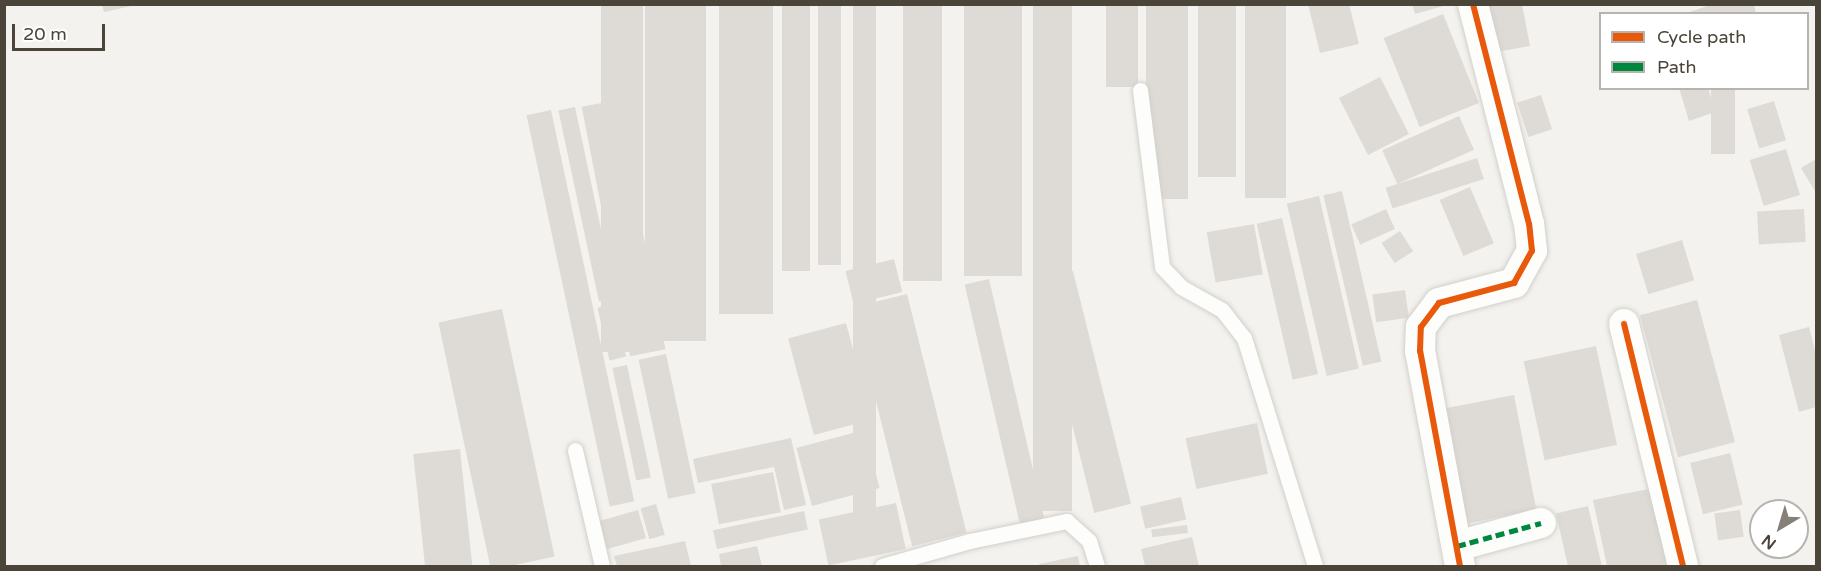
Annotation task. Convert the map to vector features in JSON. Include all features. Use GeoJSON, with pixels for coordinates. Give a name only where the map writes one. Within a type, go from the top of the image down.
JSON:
{"type":"FeatureCollection","features":[{"type":"Feature","properties":{"kind":"street"},"geometry":{"type":"LineString","coordinates":[[1473,4],[1529,224],[1532,251],[1514,283],[1439,303],[1421,327],[1420,351],[1459,556],[1541,524]]}},
{"type":"Feature","properties":{"kind":"street"},"geometry":{"type":"LineString","coordinates":[[1624,324],[1683,567]]}},
{"type":"Feature","properties":{"kind":"lane"},"geometry":{"type":"LineString","coordinates":[[1140,90],[1161,267],[1181,287],[1222,310],[1244,338],[1316,567]]}},
{"type":"Feature","properties":{"kind":"lane"},"geometry":{"type":"LineString","coordinates":[[575,450],[602,567]]}},
{"type":"Feature","properties":{"kind":"lane"},"geometry":{"type":"LineString","coordinates":[[882,567],[970,541],[1067,521],[1089,542],[1097,567]]}},
{"type":"Feature","properties":{"kind":"building"},"geometry":{"type":"Polygon","coordinates":[[[102,4],[136,4],[136,5],[104,12],[102,4]]]}},
{"type":"Feature","properties":{"kind":"building"},"geometry":{"type":"Polygon","coordinates":[[[601,4],[643,4],[643,352],[601,352],[601,4]]]}},
{"type":"Feature","properties":{"kind":"building"},"geometry":{"type":"Polygon","coordinates":[[[645,4],[706,4],[706,341],[645,341],[645,4]]]}},
{"type":"Feature","properties":{"kind":"building"},"geometry":{"type":"Polygon","coordinates":[[[719,4],[773,4],[773,314],[719,314],[719,4]]]}},
{"type":"Feature","properties":{"kind":"building"},"geometry":{"type":"Polygon","coordinates":[[[782,4],[810,4],[810,271],[782,271],[782,4]]]}},
{"type":"Feature","properties":{"kind":"building"},"geometry":{"type":"Polygon","coordinates":[[[818,4],[841,4],[841,265],[818,265],[818,4]]]}},
{"type":"Feature","properties":{"kind":"building"},"geometry":{"type":"Polygon","coordinates":[[[853,4],[876,4],[876,549],[853,549],[853,4]]]}},
{"type":"Feature","properties":{"kind":"building"},"geometry":{"type":"Polygon","coordinates":[[[903,4],[942,4],[942,281],[903,281],[903,4]]]}},
{"type":"Feature","properties":{"kind":"building"},"geometry":{"type":"Polygon","coordinates":[[[964,4],[1022,4],[1022,276],[964,276],[964,4]]]}},
{"type":"Feature","properties":{"kind":"building"},"geometry":{"type":"Polygon","coordinates":[[[1033,4],[1072,4],[1072,511],[1033,511],[1033,4]]]}},
{"type":"Feature","properties":{"kind":"building"},"geometry":{"type":"Polygon","coordinates":[[[1106,4],[1138,4],[1138,87],[1106,87],[1106,4]]]}},
{"type":"Feature","properties":{"kind":"building"},"geometry":{"type":"Polygon","coordinates":[[[1146,4],[1188,4],[1188,199],[1146,199],[1146,4]]]}},
{"type":"Feature","properties":{"kind":"building"},"geometry":{"type":"Polygon","coordinates":[[[1198,4],[1236,4],[1236,177],[1198,177],[1198,4]]]}},
{"type":"Feature","properties":{"kind":"building"},"geometry":{"type":"Polygon","coordinates":[[[1245,4],[1286,4],[1286,198],[1245,198],[1245,4]]]}},
{"type":"Feature","properties":{"kind":"building"},"geometry":{"type":"Polygon","coordinates":[[[1308,4],[1349,4],[1359,44],[1320,53],[1308,4]]]}},
{"type":"Feature","properties":{"kind":"building"},"geometry":{"type":"Polygon","coordinates":[[[1412,4],[1447,4],[1447,5],[1415,14],[1412,4]]]}},
{"type":"Feature","properties":{"kind":"building"},"geometry":{"type":"Polygon","coordinates":[[[1481,4],[1522,4],[1530,46],[1490,53],[1481,4]]]}},
{"type":"Feature","properties":{"kind":"building"},"geometry":{"type":"Polygon","coordinates":[[[1713,4],[1754,4],[1756,12],[1690,12],[1713,4]]]}},
{"type":"Feature","properties":{"kind":"building"},"geometry":{"type":"Polygon","coordinates":[[[1443,14],[1479,103],[1420,127],[1384,38],[1443,14]]]}},
{"type":"Feature","properties":{"kind":"building"},"geometry":{"type":"Polygon","coordinates":[[[1380,77],[1409,134],[1368,155],[1339,98],[1380,77]]]}},
{"type":"Feature","properties":{"kind":"building"},"geometry":{"type":"Polygon","coordinates":[[[1680,90],[1709,90],[1715,112],[1689,121],[1680,90]]]}},
{"type":"Feature","properties":{"kind":"building"},"geometry":{"type":"Polygon","coordinates":[[[1711,90],[1735,90],[1735,154],[1711,154],[1711,90]]]}},
{"type":"Feature","properties":{"kind":"building"},"geometry":{"type":"Polygon","coordinates":[[[1541,95],[1552,129],[1528,137],[1517,103],[1541,95]]]}},
{"type":"Feature","properties":{"kind":"building"},"geometry":{"type":"Polygon","coordinates":[[[617,100],[665,349],[630,356],[582,107],[617,100]]]}},
{"type":"Feature","properties":{"kind":"building"},"geometry":{"type":"Polygon","coordinates":[[[1774,101],[1786,140],[1759,148],[1747,109],[1774,101]]]}},
{"type":"Feature","properties":{"kind":"building"},"geometry":{"type":"Polygon","coordinates":[[[575,107],[616,298],[599,301],[558,111],[575,107]]]}},
{"type":"Feature","properties":{"kind":"building"},"geometry":{"type":"Polygon","coordinates":[[[551,110],[634,501],[610,506],[527,115],[551,110]]]}},
{"type":"Feature","properties":{"kind":"building"},"geometry":{"type":"Polygon","coordinates":[[[1459,116],[1474,150],[1397,184],[1382,150],[1459,116]]]}},
{"type":"Feature","properties":{"kind":"building"},"geometry":{"type":"Polygon","coordinates":[[[1786,149],[1800,195],[1764,206],[1750,160],[1786,149]]]}},
{"type":"Feature","properties":{"kind":"building"},"geometry":{"type":"Polygon","coordinates":[[[1477,158],[1484,179],[1392,209],[1386,188],[1477,158]]]}},
{"type":"Feature","properties":{"kind":"building"},"geometry":{"type":"Polygon","coordinates":[[[1816,159],[1816,193],[1801,168],[1816,159]]]}},
{"type":"Feature","properties":{"kind":"building"},"geometry":{"type":"Polygon","coordinates":[[[1470,187],[1494,243],[1463,256],[1440,200],[1470,187]]]}},
{"type":"Feature","properties":{"kind":"building"},"geometry":{"type":"Polygon","coordinates":[[[1342,191],[1381,362],[1363,366],[1323,195],[1342,191]]]}},
{"type":"Feature","properties":{"kind":"building"},"geometry":{"type":"Polygon","coordinates":[[[1319,196],[1359,368],[1327,376],[1287,203],[1319,196]]]}},
{"type":"Feature","properties":{"kind":"building"},"geometry":{"type":"Polygon","coordinates":[[[1386,209],[1395,229],[1360,245],[1351,224],[1386,209]]]}},
{"type":"Feature","properties":{"kind":"building"},"geometry":{"type":"Polygon","coordinates":[[[1804,209],[1806,242],[1759,244],[1757,211],[1804,209]]]}},
{"type":"Feature","properties":{"kind":"building"},"geometry":{"type":"Polygon","coordinates":[[[1282,218],[1318,374],[1293,380],[1257,224],[1282,218]]]}},
{"type":"Feature","properties":{"kind":"building"},"geometry":{"type":"Polygon","coordinates":[[[1254,224],[1263,274],[1216,283],[1207,232],[1254,224]]]}},
{"type":"Feature","properties":{"kind":"building"},"geometry":{"type":"Polygon","coordinates":[[[1400,231],[1413,251],[1395,263],[1382,243],[1400,231]]]}},
{"type":"Feature","properties":{"kind":"building"},"geometry":{"type":"Polygon","coordinates":[[[1682,240],[1694,280],[1648,294],[1636,254],[1682,240]]]}},
{"type":"Feature","properties":{"kind":"building"},"geometry":{"type":"Polygon","coordinates":[[[894,259],[902,292],[854,304],[845,271],[894,259]]]}},
{"type":"Feature","properties":{"kind":"building"},"geometry":{"type":"Polygon","coordinates":[[[1073,271],[1131,504],[1094,513],[1036,280],[1073,271]]]}},
{"type":"Feature","properties":{"kind":"building"},"geometry":{"type":"Polygon","coordinates":[[[989,279],[1045,520],[1020,525],[965,285],[989,279]]]}},
{"type":"Feature","properties":{"kind":"building"},"geometry":{"type":"Polygon","coordinates":[[[1405,290],[1409,318],[1376,322],[1372,295],[1405,290]]]}},
{"type":"Feature","properties":{"kind":"building"},"geometry":{"type":"Polygon","coordinates":[[[907,294],[967,533],[912,546],[853,308],[907,294]]]}},
{"type":"Feature","properties":{"kind":"building"},"geometry":{"type":"Polygon","coordinates":[[[1697,300],[1735,442],[1678,457],[1640,315],[1697,300]]]}},
{"type":"Feature","properties":{"kind":"building"},"geometry":{"type":"Polygon","coordinates":[[[614,304],[626,357],[610,360],[597,308],[614,304]]]}},
{"type":"Feature","properties":{"kind":"building"},"geometry":{"type":"Polygon","coordinates":[[[502,309],[555,556],[510,566],[490,566],[438,323],[502,309]]]}},
{"type":"Feature","properties":{"kind":"building"},"geometry":{"type":"Polygon","coordinates":[[[846,323],[872,420],[814,435],[788,339],[846,323]]]}},
{"type":"Feature","properties":{"kind":"building"},"geometry":{"type":"Polygon","coordinates":[[[1809,327],[1816,354],[1816,407],[1799,412],[1779,335],[1809,327]]]}},
{"type":"Feature","properties":{"kind":"building"},"geometry":{"type":"Polygon","coordinates":[[[1596,346],[1617,445],[1545,460],[1524,361],[1596,346]]]}},
{"type":"Feature","properties":{"kind":"building"},"geometry":{"type":"Polygon","coordinates":[[[666,354],[696,493],[668,499],[639,360],[666,354]]]}},
{"type":"Feature","properties":{"kind":"building"},"geometry":{"type":"Polygon","coordinates":[[[627,365],[651,477],[636,481],[612,368],[627,365]]]}},
{"type":"Feature","properties":{"kind":"building"},"geometry":{"type":"Polygon","coordinates":[[[1514,395],[1536,510],[1463,524],[1440,409],[1514,395]]]}},
{"type":"Feature","properties":{"kind":"building"},"geometry":{"type":"Polygon","coordinates":[[[1257,423],[1268,474],[1196,489],[1186,438],[1257,423]]]}},
{"type":"Feature","properties":{"kind":"building"},"geometry":{"type":"Polygon","coordinates":[[[864,430],[880,488],[812,506],[796,448],[864,430]]]}},
{"type":"Feature","properties":{"kind":"building"},"geometry":{"type":"Polygon","coordinates":[[[791,438],[806,505],[784,510],[774,467],[698,483],[693,459],[791,438]]]}},
{"type":"Feature","properties":{"kind":"building"},"geometry":{"type":"Polygon","coordinates":[[[460,449],[472,566],[425,566],[413,454],[460,449]]]}},
{"type":"Feature","properties":{"kind":"building"},"geometry":{"type":"Polygon","coordinates":[[[1730,453],[1743,504],[1703,514],[1690,463],[1730,453]]]}},
{"type":"Feature","properties":{"kind":"building"},"geometry":{"type":"Polygon","coordinates":[[[773,472],[781,512],[719,524],[711,484],[773,472]]]}},
{"type":"Feature","properties":{"kind":"building"},"geometry":{"type":"Polygon","coordinates":[[[1659,487],[1676,566],[1607,566],[1593,500],[1659,487]]]}},
{"type":"Feature","properties":{"kind":"building"},"geometry":{"type":"Polygon","coordinates":[[[1181,497],[1186,519],[1145,529],[1140,506],[1181,497]]]}},
{"type":"Feature","properties":{"kind":"building"},"geometry":{"type":"Polygon","coordinates":[[[896,503],[906,549],[828,565],[819,519],[896,503]]]}},
{"type":"Feature","properties":{"kind":"building"},"geometry":{"type":"Polygon","coordinates":[[[656,504],[665,535],[649,539],[641,508],[656,504]]]}},
{"type":"Feature","properties":{"kind":"building"},"geometry":{"type":"Polygon","coordinates":[[[1588,506],[1602,566],[1568,566],[1556,513],[1588,506]]]}},
{"type":"Feature","properties":{"kind":"building"},"geometry":{"type":"Polygon","coordinates":[[[638,510],[646,538],[608,549],[600,521],[638,510]]]}},
{"type":"Feature","properties":{"kind":"building"},"geometry":{"type":"Polygon","coordinates":[[[1740,510],[1744,537],[1718,540],[1714,514],[1740,510]]]}},
{"type":"Feature","properties":{"kind":"building"},"geometry":{"type":"Polygon","coordinates":[[[804,511],[808,530],[717,549],[713,530],[804,511]]]}},
{"type":"Feature","properties":{"kind":"building"},"geometry":{"type":"Polygon","coordinates":[[[1187,525],[1188,533],[1152,537],[1151,529],[1187,525]]]}},
{"type":"Feature","properties":{"kind":"building"},"geometry":{"type":"Polygon","coordinates":[[[1192,537],[1199,566],[1145,566],[1141,549],[1192,537]]]}},
{"type":"Feature","properties":{"kind":"building"},"geometry":{"type":"Polygon","coordinates":[[[685,541],[691,566],[617,566],[614,556],[685,541]]]}},
{"type":"Feature","properties":{"kind":"building"},"geometry":{"type":"Polygon","coordinates":[[[757,546],[762,566],[721,566],[719,554],[757,546]]]}},
{"type":"Feature","properties":{"kind":"building"},"geometry":{"type":"Polygon","coordinates":[[[1078,556],[1080,566],[1039,566],[1039,564],[1078,556]]]}},
{"type":"Feature","properties":{"kind":"marked path"},"geometry":{"type":"LineString","coordinates":[[1457,546],[1541,523]]}},
{"type":"Feature","properties":{"kind":"cycle path"},"geometry":{"type":"LineString","coordinates":[[1460,566],[1420,351],[1421,327],[1439,303],[1514,283],[1532,251],[1529,224],[1473,4]]}},
{"type":"Feature","properties":{"kind":"cycle path"},"geometry":{"type":"LineString","coordinates":[[1624,324],[1683,566]]}}]}
